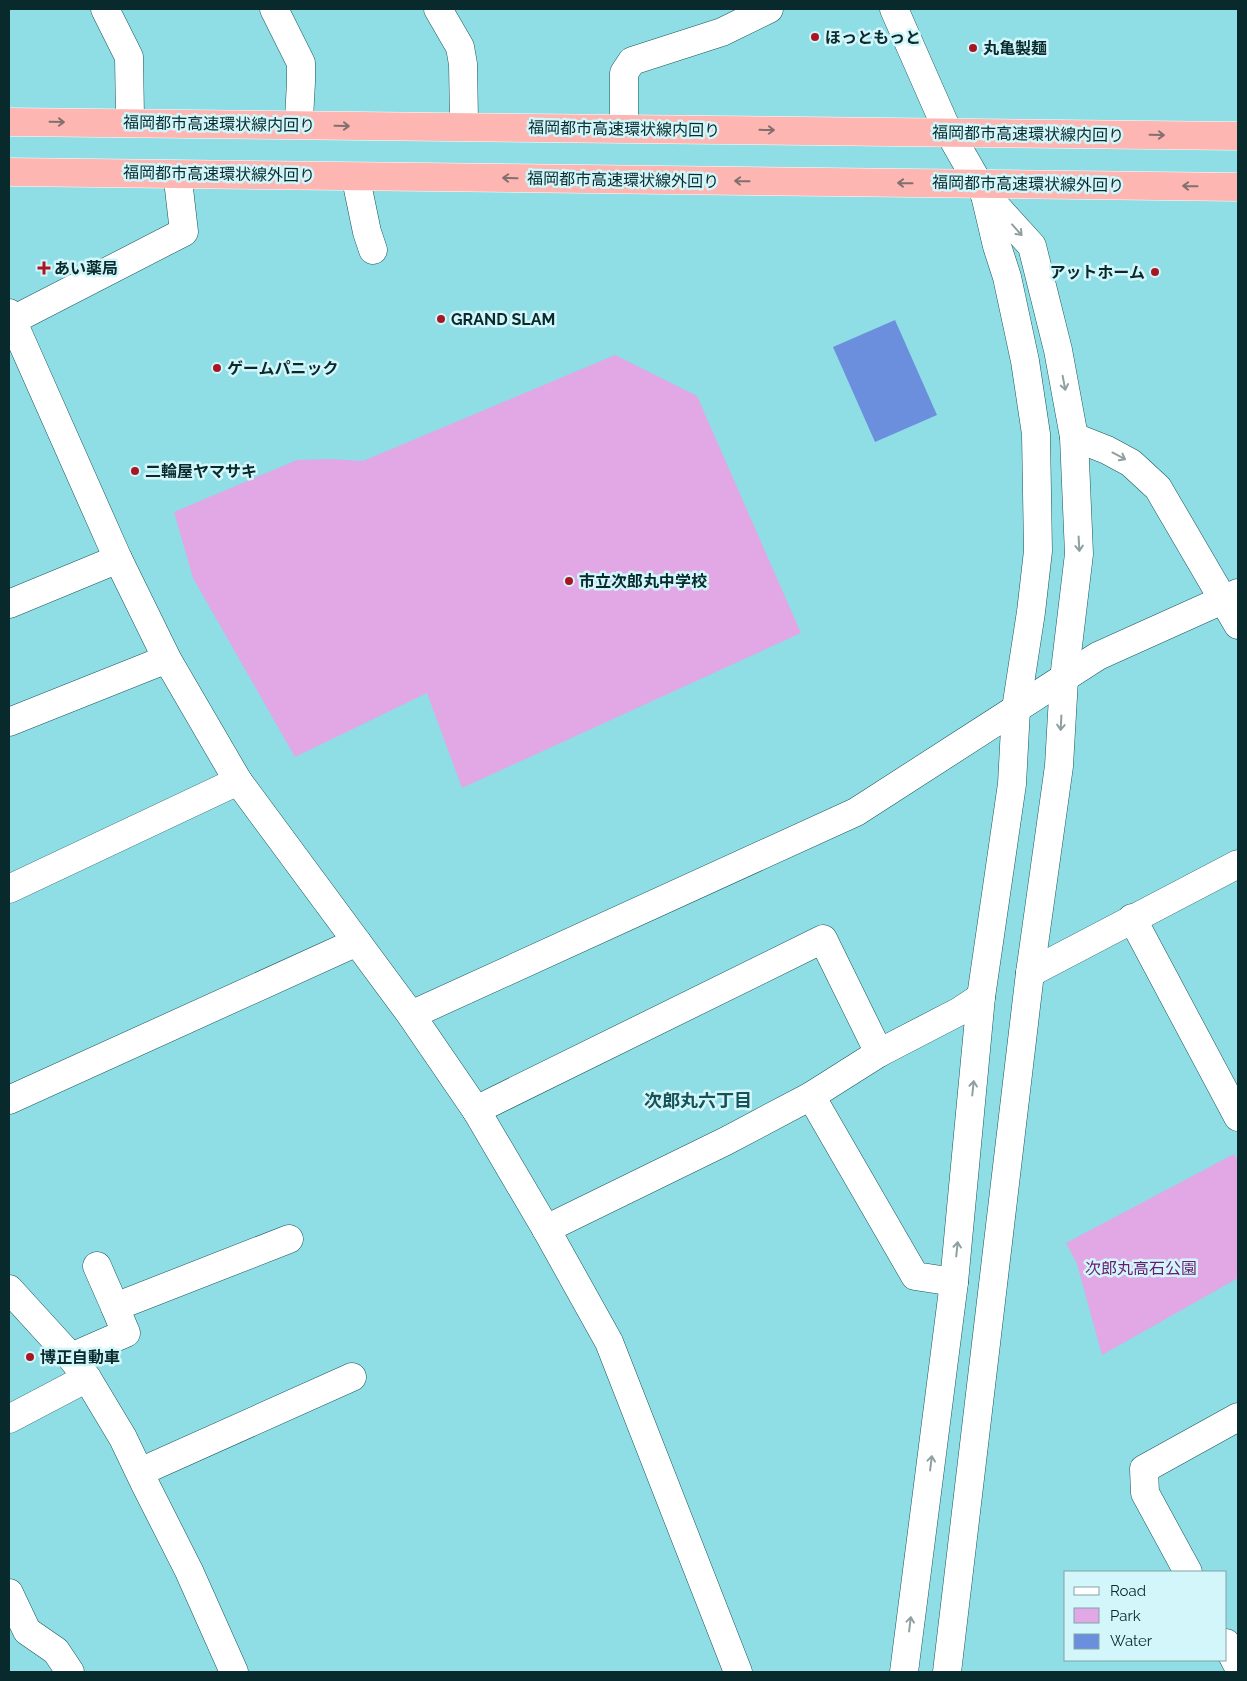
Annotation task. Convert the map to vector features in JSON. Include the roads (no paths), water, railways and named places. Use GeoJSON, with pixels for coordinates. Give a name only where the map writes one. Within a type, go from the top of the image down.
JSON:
{"type":"FeatureCollection","features":[{"type":"Feature","properties":{"kind":"highway","name":"福岡都市高速環状線内回り"},"geometry":{"type":"LineString","coordinates":[[9,122],[1238,136]]}},
{"type":"Feature","properties":{"kind":"highway","name":"福岡都市高速環状線外回り"},"geometry":{"type":"LineString","coordinates":[[9,172],[1238,187]]}},
{"type":"Feature","properties":{"kind":"street"},"geometry":{"type":"LineString","coordinates":[[105,9],[129,57],[130,117]]}},
{"type":"Feature","properties":{"kind":"street"},"geometry":{"type":"LineString","coordinates":[[274,9],[301,63],[299,119]]}},
{"type":"Feature","properties":{"kind":"street"},"geometry":{"type":"LineString","coordinates":[[438,9],[460,47],[463,64],[464,120]]}},
{"type":"Feature","properties":{"kind":"street"},"geometry":{"type":"LineString","coordinates":[[624,122],[624,73],[632,61],[722,32],[769,9]]}},
{"type":"Feature","properties":{"kind":"street"},"geometry":{"type":"LineString","coordinates":[[894,9],[945,126],[984,194],[1032,246],[1058,350],[1074,437],[1080,554],[1064,678],[1058,766],[1030,973],[947,1672]]}},
{"type":"Feature","properties":{"kind":"street"},"geometry":{"type":"LineString","coordinates":[[178,180],[184,232],[11,317],[118,559],[167,659],[238,781],[412,1015],[476,1110],[546,1229],[609,1342],[738,1672]]}},
{"type":"Feature","properties":{"kind":"street"},"geometry":{"type":"LineString","coordinates":[[356,184],[373,250]]}},
{"type":"Feature","properties":{"kind":"street"},"geometry":{"type":"LineString","coordinates":[[904,1672],[954,1282],[982,998],[1012,784],[1016,709],[1038,551],[1036,434],[1023,352],[1007,278],[984,194]]}},
{"type":"Feature","properties":{"kind":"street"},"geometry":{"type":"LineString","coordinates":[[1074,437],[1107,450],[1131,463],[1158,488],[1231,596],[1238,625]]}},
{"type":"Feature","properties":{"kind":"street"},"geometry":{"type":"LineString","coordinates":[[9,604],[118,559]]}},
{"type":"Feature","properties":{"kind":"street"},"geometry":{"type":"LineString","coordinates":[[412,1015],[856,812],[1098,656],[1231,596]]}},
{"type":"Feature","properties":{"kind":"street"},"geometry":{"type":"LineString","coordinates":[[9,722],[167,659]]}},
{"type":"Feature","properties":{"kind":"street"},"geometry":{"type":"LineString","coordinates":[[9,886],[238,781]]}},
{"type":"Feature","properties":{"kind":"street"},"geometry":{"type":"LineString","coordinates":[[1030,973],[1238,864]]}},
{"type":"Feature","properties":{"kind":"street"},"geometry":{"type":"LineString","coordinates":[[1132,918],[1238,1117]]}},
{"type":"Feature","properties":{"kind":"street"},"geometry":{"type":"LineString","coordinates":[[476,1110],[823,938],[879,1053]]}},
{"type":"Feature","properties":{"kind":"street"},"geometry":{"type":"LineString","coordinates":[[9,1100],[357,942]]}},
{"type":"Feature","properties":{"kind":"street"},"geometry":{"type":"LineString","coordinates":[[546,1229],[726,1141],[811,1096],[879,1053],[982,998]]}},
{"type":"Feature","properties":{"kind":"street"},"geometry":{"type":"LineString","coordinates":[[811,1096],[914,1276],[954,1282]]}},
{"type":"Feature","properties":{"kind":"street"},"geometry":{"type":"LineString","coordinates":[[114,1307],[289,1239]]}},
{"type":"Feature","properties":{"kind":"street"},"geometry":{"type":"LineString","coordinates":[[9,1420],[126,1333],[97,1266]]}},
{"type":"Feature","properties":{"kind":"street"},"geometry":{"type":"LineString","coordinates":[[9,1289],[79,1367],[123,1438],[189,1571],[234,1672]]}},
{"type":"Feature","properties":{"kind":"street"},"geometry":{"type":"LineString","coordinates":[[140,1472],[352,1377]]}},
{"type":"Feature","properties":{"kind":"street"},"geometry":{"type":"LineString","coordinates":[[1187,1571],[1145,1493],[1144,1469],[1238,1417]]}},
{"type":"Feature","properties":{"kind":"street"},"geometry":{"type":"LineString","coordinates":[[9,1592],[27,1631],[56,1651],[70,1672]]}},
{"type":"Feature","properties":{"kind":"street"},"geometry":{"type":"LineString","coordinates":[[1227,1645],[1238,1666]]}},
{"type":"Feature","properties":{"kind":"water"},"geometry":{"type":"Polygon","coordinates":[[[895,320],[937,415],[875,442],[833,347],[895,320]]]}},
{"type":"Feature","properties":{"kind":"place","name":"ほっともっと"},"geometry":{"type":"Point","coordinates":[815,37]}},
{"type":"Feature","properties":{"kind":"place","name":"丸亀製麺"},"geometry":{"type":"Point","coordinates":[973,48]}},
{"type":"Feature","properties":{"kind":"place","name":"あい薬局"},"geometry":{"type":"Point","coordinates":[44,268]}},
{"type":"Feature","properties":{"kind":"place","name":"アットホーム"},"geometry":{"type":"Point","coordinates":[1155,272]}},
{"type":"Feature","properties":{"kind":"place","name":"GRAND SLAM"},"geometry":{"type":"Point","coordinates":[441,319]}},
{"type":"Feature","properties":{"kind":"place","name":"ゲームパニック"},"geometry":{"type":"Point","coordinates":[217,368]}},
{"type":"Feature","properties":{"kind":"place","name":"二輪屋ヤマサキ"},"geometry":{"type":"Point","coordinates":[135,471]}},
{"type":"Feature","properties":{"kind":"place","name":"市立次郎丸中学校"},"geometry":{"type":"Point","coordinates":[569,581]}},
{"type":"Feature","properties":{"kind":"place","name":"博正自動車"},"geometry":{"type":"Point","coordinates":[30,1357]}},
{"type":"Feature","properties":{"kind":"district","name":"次郎丸六丁目"},"geometry":{"type":"Point","coordinates":[698,1100]}},
{"type":"Feature","properties":{"kind":"park label","name":"次郎丸高石公園"},"geometry":{"type":"Point","coordinates":[1141,1268]}}]}
